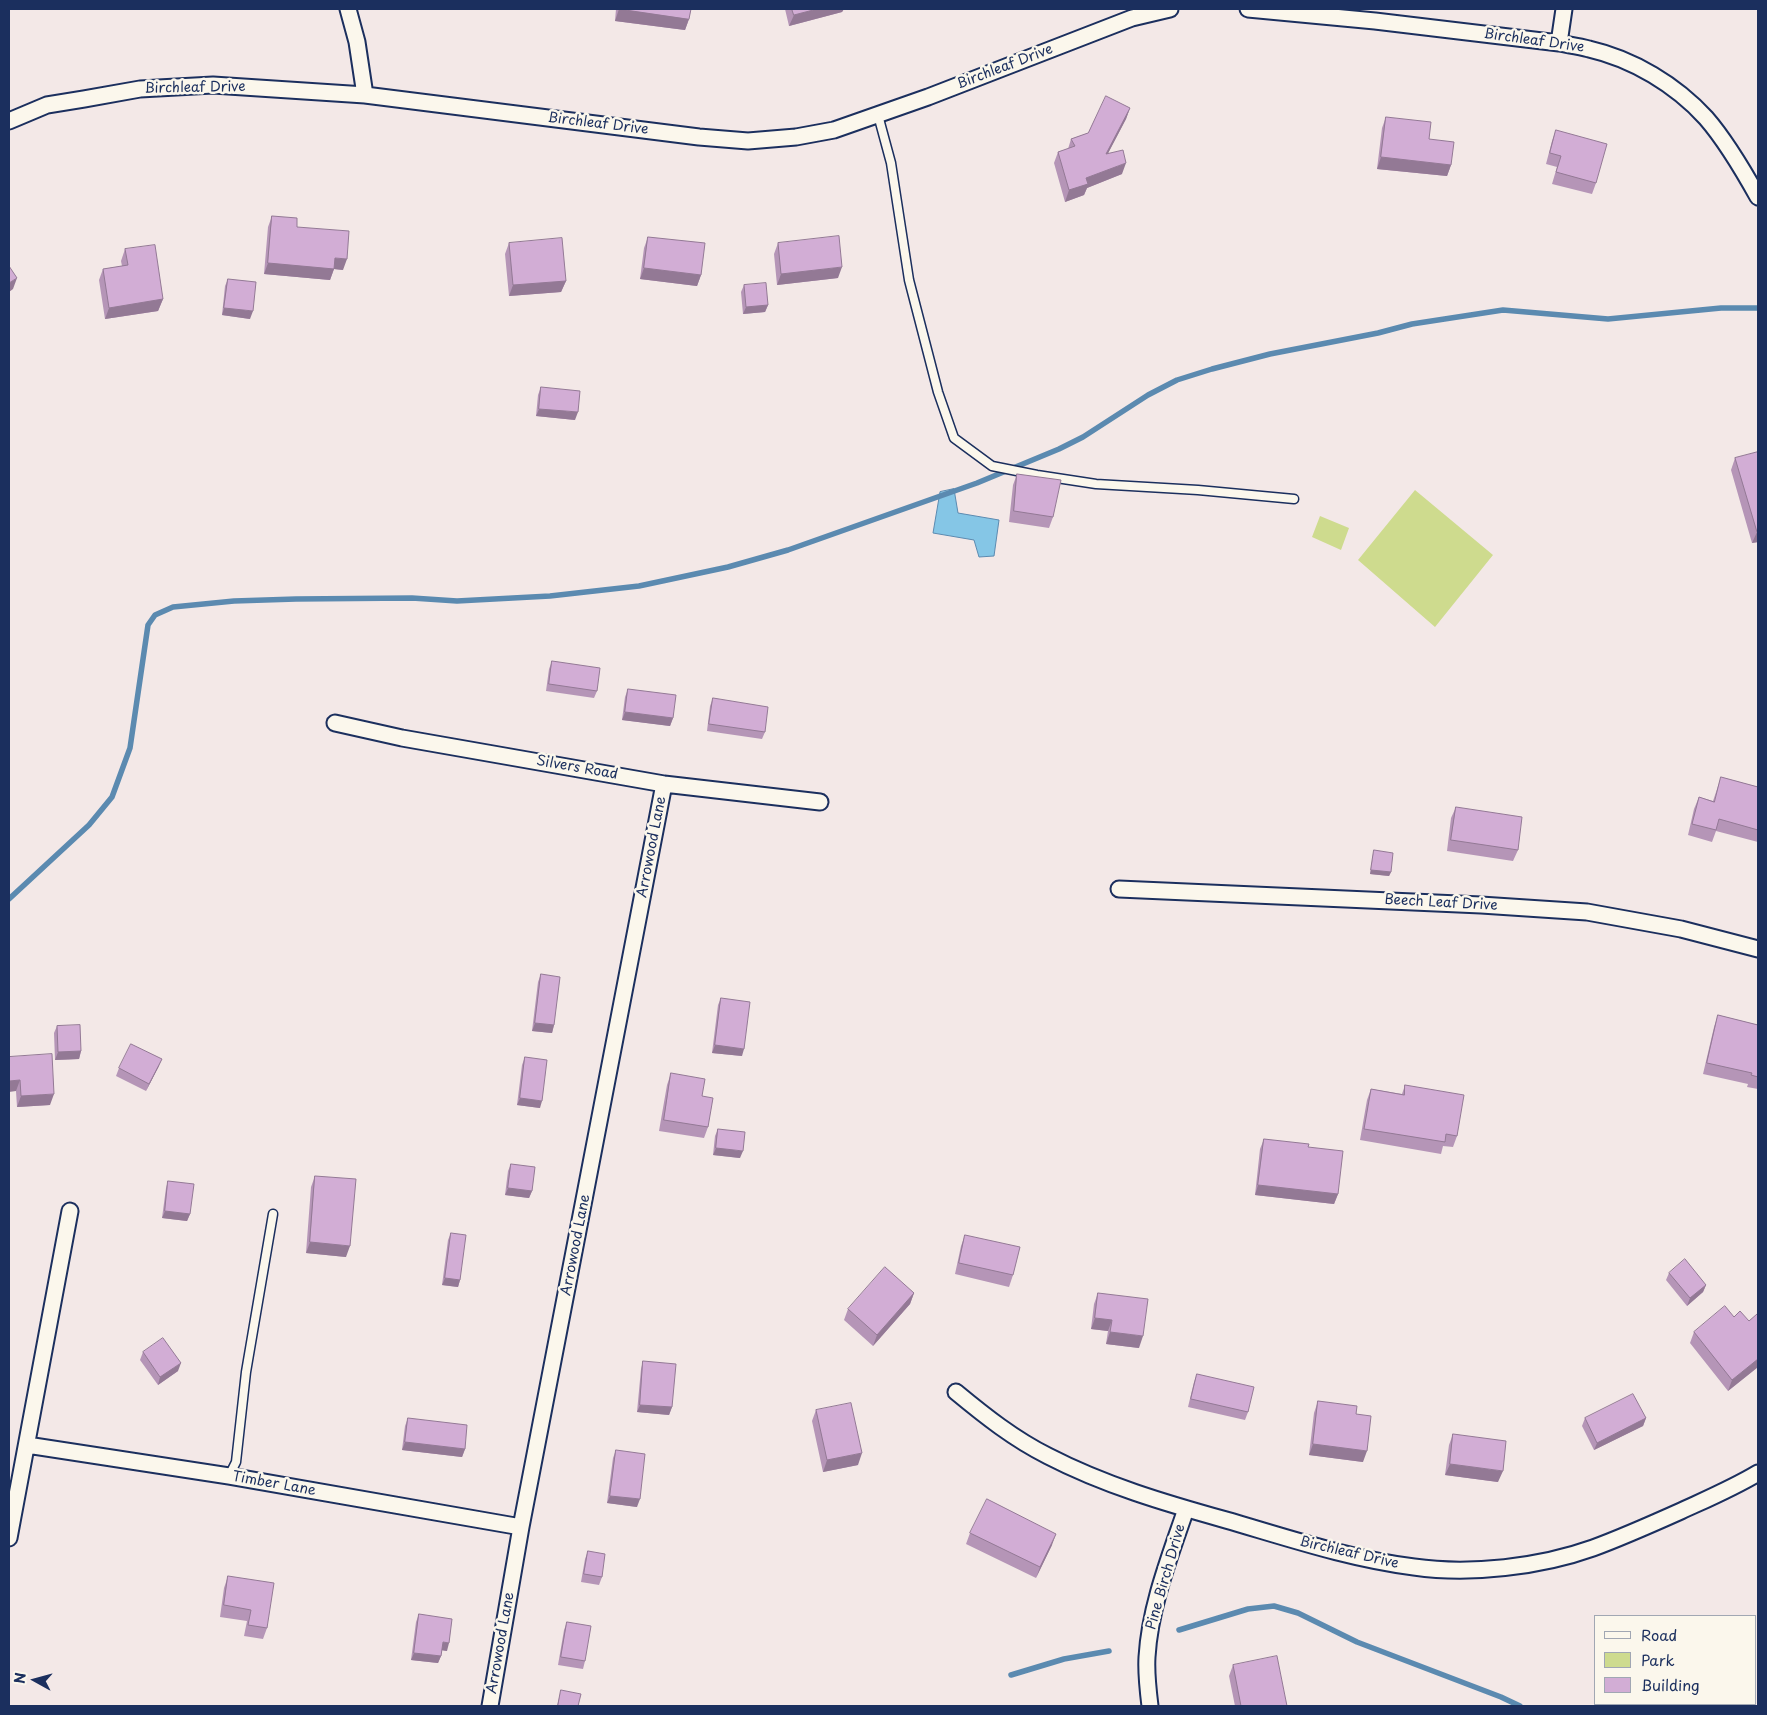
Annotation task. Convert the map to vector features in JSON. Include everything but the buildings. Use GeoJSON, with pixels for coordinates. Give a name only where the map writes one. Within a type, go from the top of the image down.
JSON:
{"type":"FeatureCollection","features":[{"type":"Feature","properties":{"kind":"street"},"geometry":{"type":"LineString","coordinates":[[348,9],[358,42],[365,94]]}},
{"type":"Feature","properties":{"kind":"street","name":"Birchleaf Drive"},"geometry":{"type":"LineString","coordinates":[[9,121],[46,105],[140,89],[212,85],[365,94],[637,130],[748,141],[796,137],[834,130],[928,98],[1132,18],[1170,9]]}},
{"type":"Feature","properties":{"kind":"street","name":"Birchleaf Drive"},"geometry":{"type":"LineString","coordinates":[[1248,9],[1385,22],[1559,44],[1590,49],[1618,58],[1654,76],[1676,91],[1706,119],[1736,161],[1758,197]]}},
{"type":"Feature","properties":{"kind":"street"},"geometry":{"type":"LineString","coordinates":[[1559,44],[1564,9]]}},
{"type":"Feature","properties":{"kind":"street","name":"Silvers Road"},"geometry":{"type":"LineString","coordinates":[[335,723],[402,738],[664,784],[820,802]]}},
{"type":"Feature","properties":{"kind":"street","name":"Arrowood Lane"},"geometry":{"type":"LineString","coordinates":[[490,1706],[521,1527],[664,784]]}},
{"type":"Feature","properties":{"kind":"street","name":"Beech Leaf Drive"},"geometry":{"type":"LineString","coordinates":[[1119,889],[1481,905],[1587,912],[1663,926],[1758,949]]}},
{"type":"Feature","properties":{"kind":"street"},"geometry":{"type":"LineString","coordinates":[[9,1538],[70,1211]]}},
{"type":"Feature","properties":{"kind":"street","name":"Birchleaf Drive"},"geometry":{"type":"LineString","coordinates":[[956,1392],[991,1421],[1046,1456],[1100,1480],[1186,1509],[1345,1554],[1416,1568],[1450,1570],[1486,1568],[1554,1559],[1592,1549],[1667,1518],[1758,1473]]}},
{"type":"Feature","properties":{"kind":"street","name":"Timber Lane"},"geometry":{"type":"LineString","coordinates":[[27,1445],[229,1476],[521,1527]]}},
{"type":"Feature","properties":{"kind":"street","name":"Pine Birch Drive"},"geometry":{"type":"LineString","coordinates":[[1150,1706],[1146,1658],[1149,1634],[1154,1608],[1167,1564],[1186,1509]]}},
{"type":"Feature","properties":{"kind":"lane"},"geometry":{"type":"LineString","coordinates":[[878,115],[891,163],[909,280],[935,384],[954,438],[992,466],[1037,475],[1096,484],[1198,490],[1294,499]]}},
{"type":"Feature","properties":{"kind":"lane"},"geometry":{"type":"LineString","coordinates":[[229,1476],[236,1462],[246,1372],[273,1214]]}},
{"type":"Feature","properties":{"kind":"green space"},"geometry":{"type":"Polygon","coordinates":[[[1415,490],[1493,555],[1435,627],[1358,560],[1415,490]]]}},
{"type":"Feature","properties":{"kind":"green space"},"geometry":{"type":"Polygon","coordinates":[[[1320,516],[1349,528],[1341,550],[1312,537],[1320,516]]]}},
{"type":"Feature","properties":{"kind":"water"},"geometry":{"type":"Polygon","coordinates":[[[954,489],[958,513],[999,520],[994,556],[979,557],[974,540],[933,533],[940,492],[954,489]]]}},
{"type":"Feature","properties":{"kind":"waterway"},"geometry":{"type":"LineString","coordinates":[[9,899],[89,825],[112,797],[130,748],[148,625],[155,615],[173,607],[234,601],[296,599],[412,598],[457,601],[550,596],[639,586],[728,567],[788,550],[977,483],[1083,437],[1148,395],[1177,380],[1270,354],[1378,333],[1412,324],[1503,310],[1608,319],[1721,308],[1758,308]]}},
{"type":"Feature","properties":{"kind":"waterway"},"geometry":{"type":"LineString","coordinates":[[1179,1630],[1248,1609],[1274,1606],[1298,1613],[1357,1642],[1520,1706]]}},
{"type":"Feature","properties":{"kind":"waterway"},"geometry":{"type":"LineString","coordinates":[[1011,1675],[1064,1659],[1109,1651]]}}]}
